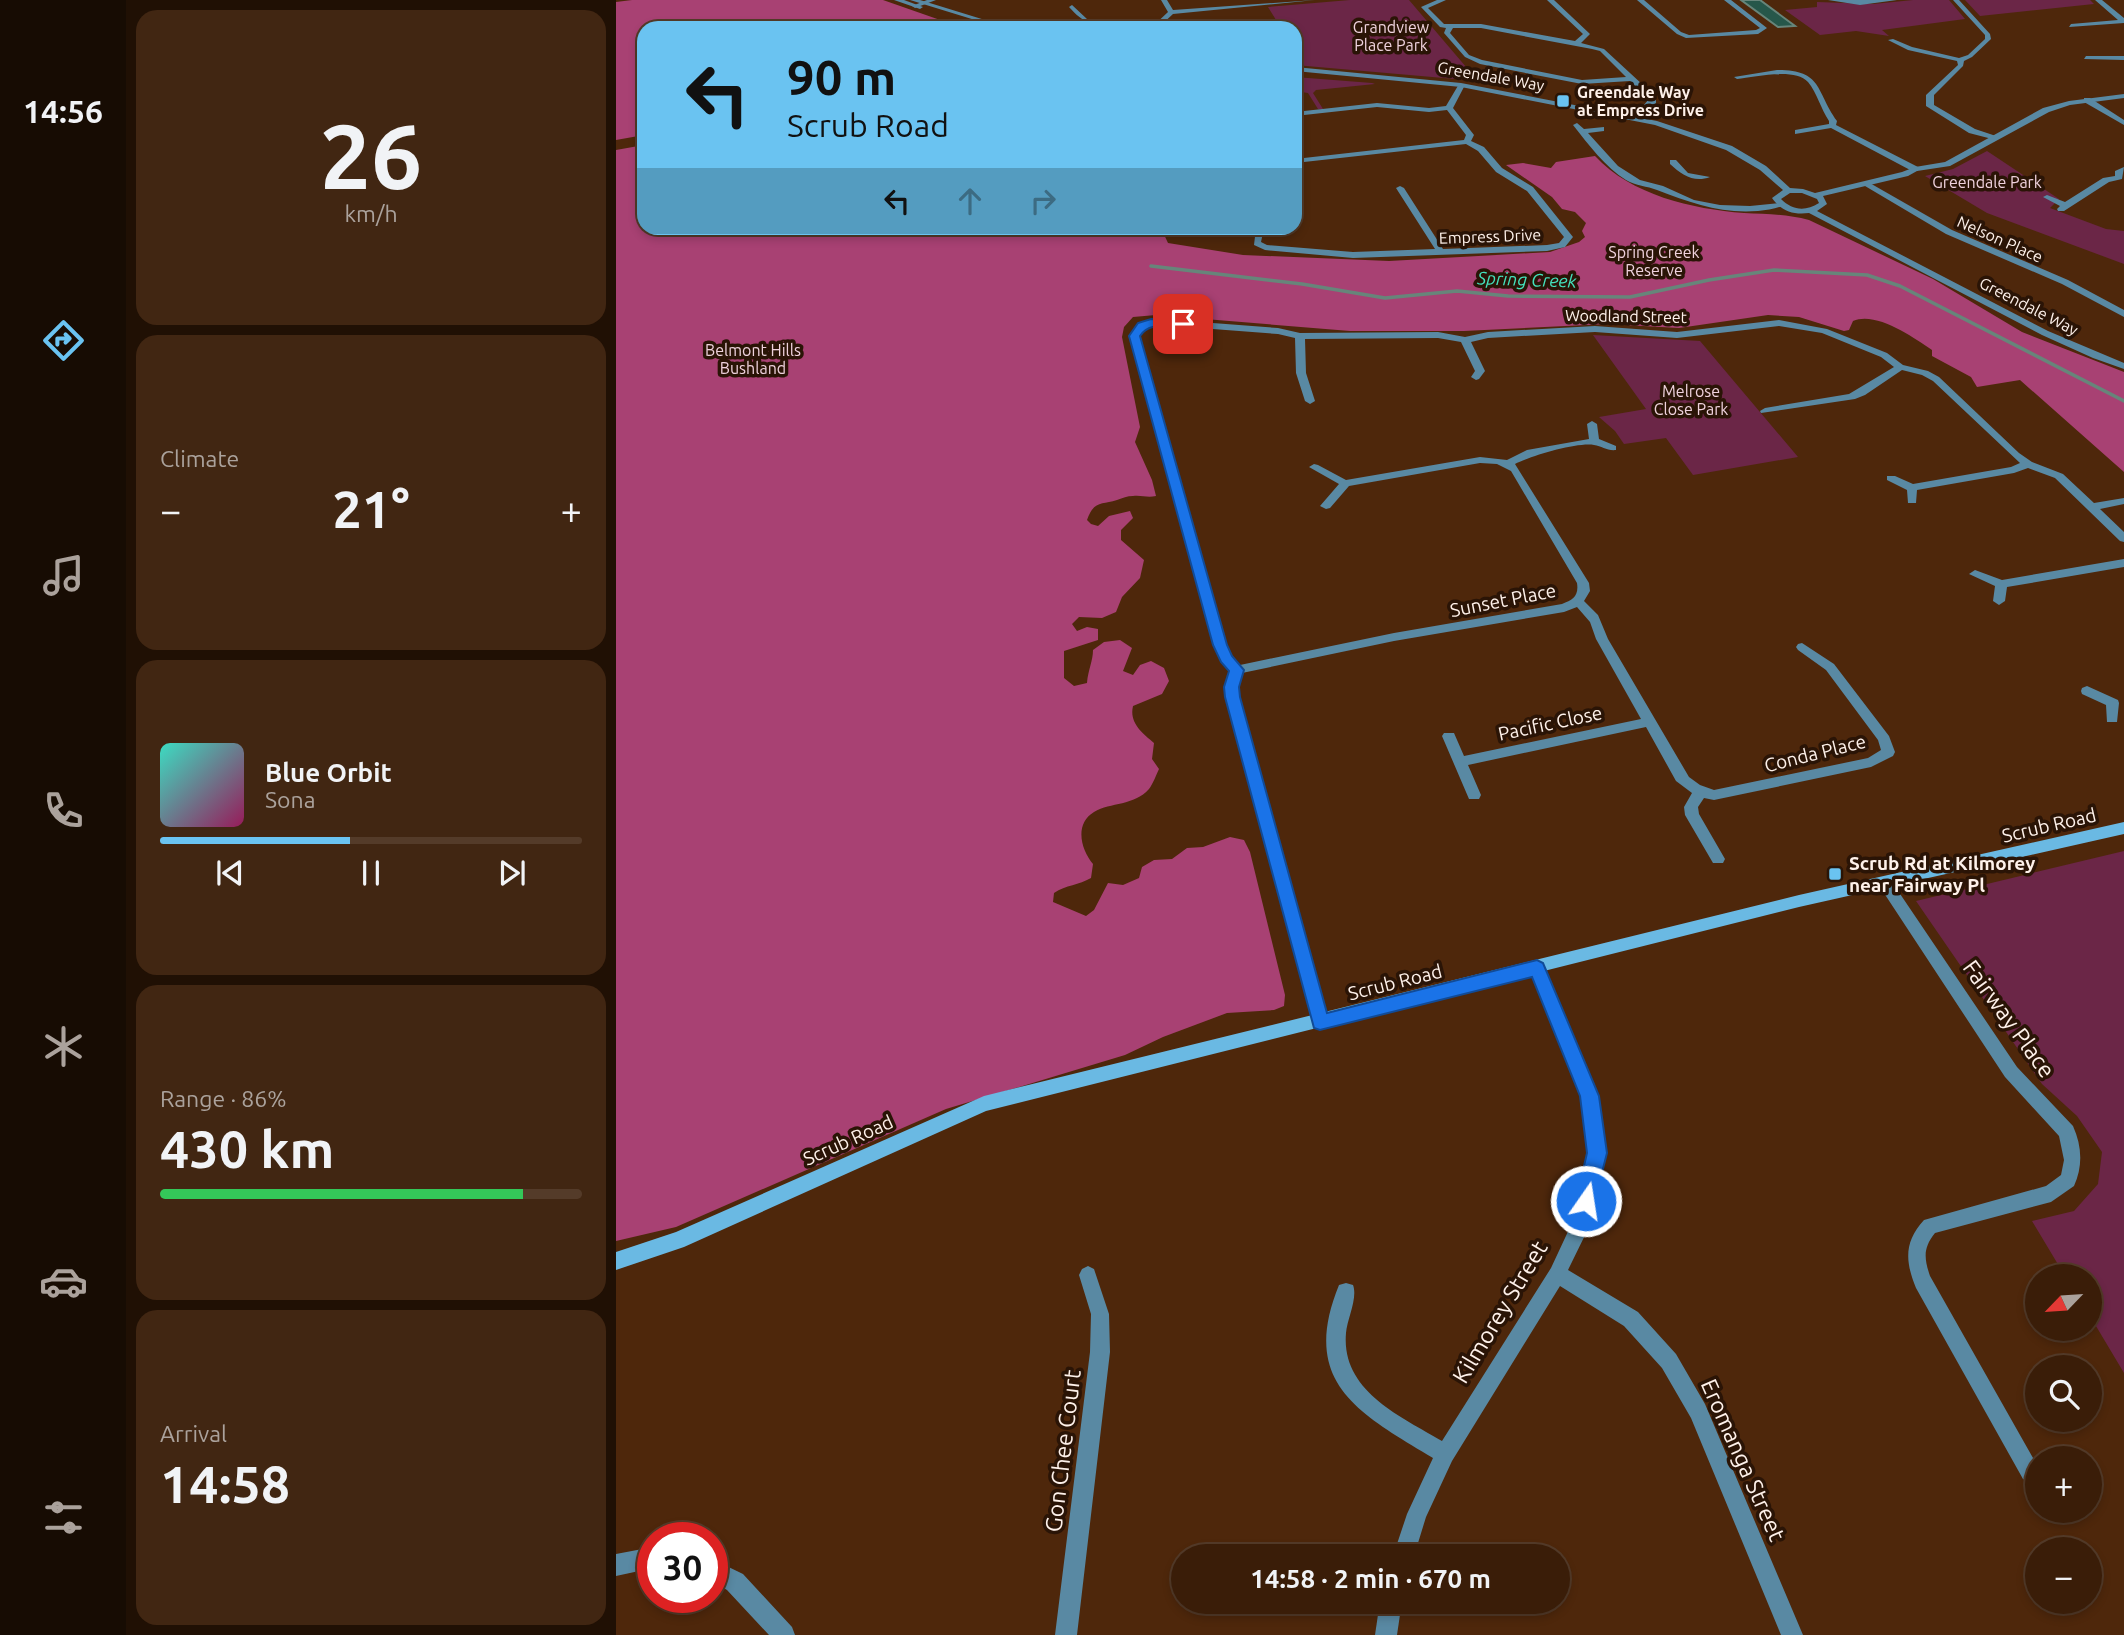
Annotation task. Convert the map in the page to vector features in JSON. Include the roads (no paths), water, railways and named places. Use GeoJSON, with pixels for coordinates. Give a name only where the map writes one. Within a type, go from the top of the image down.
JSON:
{"type":"FeatureCollection","features":[{"type":"Feature","properties":{"kind":"main road","name":"Scrub Road"},"geometry":{"type":"LineString","coordinates":[[616,1261],[678,1241],[984,1104],[1035,1089],[1320,1022],[1799,901],[2124,828]]}},
{"type":"Feature","properties":{"kind":"street"},"geometry":{"type":"LineString","coordinates":[[897,0],[983,21]]}},
{"type":"Feature","properties":{"kind":"street"},"geometry":{"type":"LineString","coordinates":[[917,3],[933,0]]}},
{"type":"Feature","properties":{"kind":"street"},"geometry":{"type":"LineString","coordinates":[[1164,0],[1171,12]]}},
{"type":"Feature","properties":{"kind":"street"},"geometry":{"type":"LineString","coordinates":[[1161,21],[1171,12],[1254,2],[1312,0]]}},
{"type":"Feature","properties":{"kind":"street"},"geometry":{"type":"LineString","coordinates":[[1443,0],[1424,7],[1438,24],[1450,27],[1481,26],[1602,50],[1653,99],[1636,119]]}},
{"type":"Feature","properties":{"kind":"street"},"geometry":{"type":"LineString","coordinates":[[1550,0],[1587,34],[1577,43]]}},
{"type":"Feature","properties":{"kind":"street"},"geometry":{"type":"LineString","coordinates":[[1640,0],[1679,33],[1688,37],[1758,32],[1764,29],[1727,0]]}},
{"type":"Feature","properties":{"kind":"street"},"geometry":{"type":"LineString","coordinates":[[1831,0],[1860,3],[1894,0]]}},
{"type":"Feature","properties":{"kind":"street"},"geometry":{"type":"LineString","coordinates":[[1891,40],[1910,49],[1960,60],[1970,56],[1988,35],[1956,0]]}},
{"type":"Feature","properties":{"kind":"street"},"geometry":{"type":"LineString","coordinates":[[2098,0],[2124,21]]}},
{"type":"Feature","properties":{"kind":"street"},"geometry":{"type":"LineString","coordinates":[[917,3],[971,21]]}},
{"type":"Feature","properties":{"kind":"street"},"geometry":{"type":"LineString","coordinates":[[1072,7],[1089,21]]}},
{"type":"Feature","properties":{"kind":"street"},"geometry":{"type":"LineString","coordinates":[[2071,26],[2124,21]]}},
{"type":"Feature","properties":{"kind":"street"},"geometry":{"type":"LineString","coordinates":[[1450,27],[1447,33],[1467,56],[1480,62],[1582,82],[1632,79]]}},
{"type":"Feature","properties":{"kind":"street"},"geometry":{"type":"LineString","coordinates":[[2086,58],[2124,58]]}},
{"type":"Feature","properties":{"kind":"street"},"geometry":{"type":"LineString","coordinates":[[1960,60],[1961,65],[1930,95],[1930,106],[1972,131],[1993,138]]}},
{"type":"Feature","properties":{"kind":"street","name":"Greendale Way"},"geometry":{"type":"LineString","coordinates":[[1302,70],[1461,85],[1636,119],[1693,134],[1729,148],[1763,168],[1788,190]]}},
{"type":"Feature","properties":{"kind":"street"},"geometry":{"type":"LineString","coordinates":[[1727,75],[1736,79],[1801,73],[1811,79],[1822,107],[1833,121],[1832,127]]}},
{"type":"Feature","properties":{"kind":"street"},"geometry":{"type":"LineString","coordinates":[[1302,113],[1377,105],[1429,110],[1450,108],[1461,85]]}},
{"type":"Feature","properties":{"kind":"street"},"geometry":{"type":"LineString","coordinates":[[1780,205],[1776,198],[1788,190],[1817,195],[1868,184],[1915,169],[1947,164],[2046,110],[2087,100],[2124,96]]}},
{"type":"Feature","properties":{"kind":"street"},"geometry":{"type":"LineString","coordinates":[[2087,100],[2124,123]]}},
{"type":"Feature","properties":{"kind":"street","name":"Empress Drive"},"geometry":{"type":"LineString","coordinates":[[1259,235],[1257,243],[1271,248],[1353,255],[1547,248],[1562,245],[1569,237],[1530,189],[1499,170],[1481,149],[1467,142],[1470,135],[1450,108]]}},
{"type":"Feature","properties":{"kind":"street","name":"Greendale Way"},"geometry":{"type":"LineString","coordinates":[[1601,129],[1579,127],[1629,178],[1648,187],[1663,188],[1683,200],[1708,206],[1739,210],[1780,205],[1798,211],[1811,211],[1843,230],[1922,267],[2053,339],[2124,366]]}},
{"type":"Feature","properties":{"kind":"street"},"geometry":{"type":"LineString","coordinates":[[1795,132],[1832,127],[1915,169]]}},
{"type":"Feature","properties":{"kind":"street"},"geometry":{"type":"LineString","coordinates":[[1302,161],[1467,142]]}},
{"type":"Feature","properties":{"kind":"street"},"geometry":{"type":"LineString","coordinates":[[1673,162],[1686,175]]}},
{"type":"Feature","properties":{"kind":"street"},"geometry":{"type":"LineString","coordinates":[[2047,197],[2064,207],[2106,180],[2121,178],[2118,173],[2124,169]]}},
{"type":"Feature","properties":{"kind":"street"},"geometry":{"type":"LineString","coordinates":[[1663,188],[1686,175],[1706,177]]}},
{"type":"Feature","properties":{"kind":"street","name":"Nelson Place"},"geometry":{"type":"LineString","coordinates":[[1868,184],[1949,232],[2065,282],[2124,314]]}},
{"type":"Feature","properties":{"kind":"street"},"geometry":{"type":"LineString","coordinates":[[1400,188],[1440,251]]}},
{"type":"Feature","properties":{"kind":"street"},"geometry":{"type":"LineString","coordinates":[[1811,211],[1823,204],[1817,195]]}},
{"type":"Feature","properties":{"kind":"street","name":"Woodland Street"},"geometry":{"type":"LineString","coordinates":[[1237,670],[1226,659],[1220,645],[1177,494],[1135,336],[1142,326],[1160,322],[1278,331],[1300,336],[1438,335],[1465,340],[1488,335],[1595,328],[1678,335],[1779,323],[1824,331],[1884,355],[1900,367],[1925,373],[1936,379],[2028,464],[2059,476],[2124,538]]}},
{"type":"Feature","properties":{"kind":"street"},"geometry":{"type":"LineString","coordinates":[[1300,336],[1301,373],[1310,401]]}},
{"type":"Feature","properties":{"kind":"street"},"geometry":{"type":"LineString","coordinates":[[1465,340],[1480,370],[1476,377]]}},
{"type":"Feature","properties":{"kind":"street"},"geometry":{"type":"LineString","coordinates":[[1765,411],[1861,393],[1900,367]]}},
{"type":"Feature","properties":{"kind":"street"},"geometry":{"type":"LineString","coordinates":[[1794,396],[1802,405]]}},
{"type":"Feature","properties":{"kind":"street"},"geometry":{"type":"LineString","coordinates":[[1592,424],[1594,441]]}},
{"type":"Feature","properties":{"kind":"street"},"geometry":{"type":"LineString","coordinates":[[1314,467],[1345,483],[1480,460],[1495,459],[1508,464],[1531,452],[1594,441],[1612,448]]}},
{"type":"Feature","properties":{"kind":"street","name":"Sunset Place"},"geometry":{"type":"LineString","coordinates":[[1237,670],[1394,637],[1548,611],[1578,601],[1584,591],[1583,583],[1515,469],[1508,464]]}},
{"type":"Feature","properties":{"kind":"street"},"geometry":{"type":"LineString","coordinates":[[1891,478],[1912,488],[2014,470],[2028,464]]}},
{"type":"Feature","properties":{"kind":"street"},"geometry":{"type":"LineString","coordinates":[[1326,506],[1345,483]]}},
{"type":"Feature","properties":{"kind":"street"},"geometry":{"type":"LineString","coordinates":[[1912,488],[1912,501]]}},
{"type":"Feature","properties":{"kind":"street"},"geometry":{"type":"LineString","coordinates":[[2092,507],[2124,501]]}},
{"type":"Feature","properties":{"kind":"street"},"geometry":{"type":"LineString","coordinates":[[1975,574],[2001,584],[2124,563]]}},
{"type":"Feature","properties":{"kind":"street"},"geometry":{"type":"LineString","coordinates":[[1999,601],[2001,584]]}},
{"type":"Feature","properties":{"kind":"street"},"geometry":{"type":"LineString","coordinates":[[1578,601],[1590,611],[1599,626],[1602,639],[1681,777],[1700,792],[1691,807],[1692,815],[1718,859]]}},
{"type":"Feature","properties":{"kind":"street","name":"Conda Place"},"geometry":{"type":"LineString","coordinates":[[1700,792],[1728,794],[1871,762],[1888,752],[1884,738],[1830,667],[1802,647]]}},
{"type":"Feature","properties":{"kind":"street"},"geometry":{"type":"LineString","coordinates":[[1237,670],[1232,687],[1233,697],[1320,1022]]}},
{"type":"Feature","properties":{"kind":"street"},"geometry":{"type":"LineString","coordinates":[[2087,691],[2118,701],[2112,719]]}},
{"type":"Feature","properties":{"kind":"street","name":"Pacific Close"},"geometry":{"type":"LineString","coordinates":[[1460,762],[1649,722]]}},
{"type":"Feature","properties":{"kind":"street"},"geometry":{"type":"LineString","coordinates":[[1449,736],[1474,795]]}},
{"type":"Feature","properties":{"kind":"street","name":"Fairway Place"},"geometry":{"type":"LineString","coordinates":[[1885,883],[2011,1072],[2067,1132],[2073,1160],[2068,1180],[2051,1193],[1930,1226],[1919,1238],[1914,1257],[1923,1281],[2025,1463]]}},
{"type":"Feature","properties":{"kind":"street","name":"Kilmorey Street"},"geometry":{"type":"LineString","coordinates":[[1407,1544],[1417,1514],[1445,1454],[1557,1273],[1581,1225],[1597,1153],[1585,1084],[1537,968]]}},
{"type":"Feature","properties":{"kind":"street","name":"Eromanga Street"},"geometry":{"type":"LineString","coordinates":[[1557,1273],[1631,1319],[1669,1361],[1698,1411],[1792,1635]]}},
{"type":"Feature","properties":{"kind":"street","name":"Gon Chee Court"},"geometry":{"type":"LineString","coordinates":[[1066,1635],[1100,1352],[1100,1314],[1088,1275]]}},
{"type":"Feature","properties":{"kind":"street"},"geometry":{"type":"LineString","coordinates":[[1346,1292],[1338,1316],[1336,1348],[1346,1381],[1378,1412],[1445,1454]]}},
{"type":"Feature","properties":{"kind":"street"},"geometry":{"type":"LineString","coordinates":[[616,1565],[637,1560]]}},
{"type":"Feature","properties":{"kind":"street"},"geometry":{"type":"LineString","coordinates":[[728,1578],[735,1582],[783,1635]]}},
{"type":"Feature","properties":{"kind":"street"},"geometry":{"type":"LineString","coordinates":[[1386,1635],[1389,1614]]}},
{"type":"Feature","properties":{"kind":"water"},"geometry":{"type":"Polygon","coordinates":[[[1741,0],[1760,0],[1795,26],[1778,27],[1741,0]]]}},
{"type":"Feature","properties":{"kind":"waterway","name":"Spring Creek"},"geometry":{"type":"LineString","coordinates":[[1151,266],[1302,284],[1385,298],[1457,291],[1508,296],[1630,297],[1709,280],[1774,270],[1867,275],[1900,286],[2124,401]]}},
{"type":"Feature","properties":{"kind":"place","name":"Greendale Way at Empress Drive"},"geometry":{"type":"Point","coordinates":[1563,101]}},
{"type":"Feature","properties":{"kind":"place","name":"Scrub Rd at Kilmorey near Fairway Pl"},"geometry":{"type":"Point","coordinates":[1835,874]}},
{"type":"Feature","properties":{"kind":"park label","name":"Grandview Place Park"},"geometry":{"type":"Point","coordinates":[1391,36]}},
{"type":"Feature","properties":{"kind":"park label","name":"Greendale Park"},"geometry":{"type":"Point","coordinates":[1987,182]}},
{"type":"Feature","properties":{"kind":"park label","name":"Spring Creek Reserve"},"geometry":{"type":"Point","coordinates":[1654,261]}},
{"type":"Feature","properties":{"kind":"park label","name":"Belmont Hills Bushland"},"geometry":{"type":"Point","coordinates":[753,359]}},
{"type":"Feature","properties":{"kind":"park label","name":"Melrose Close Park"},"geometry":{"type":"Point","coordinates":[1691,400]}}]}
